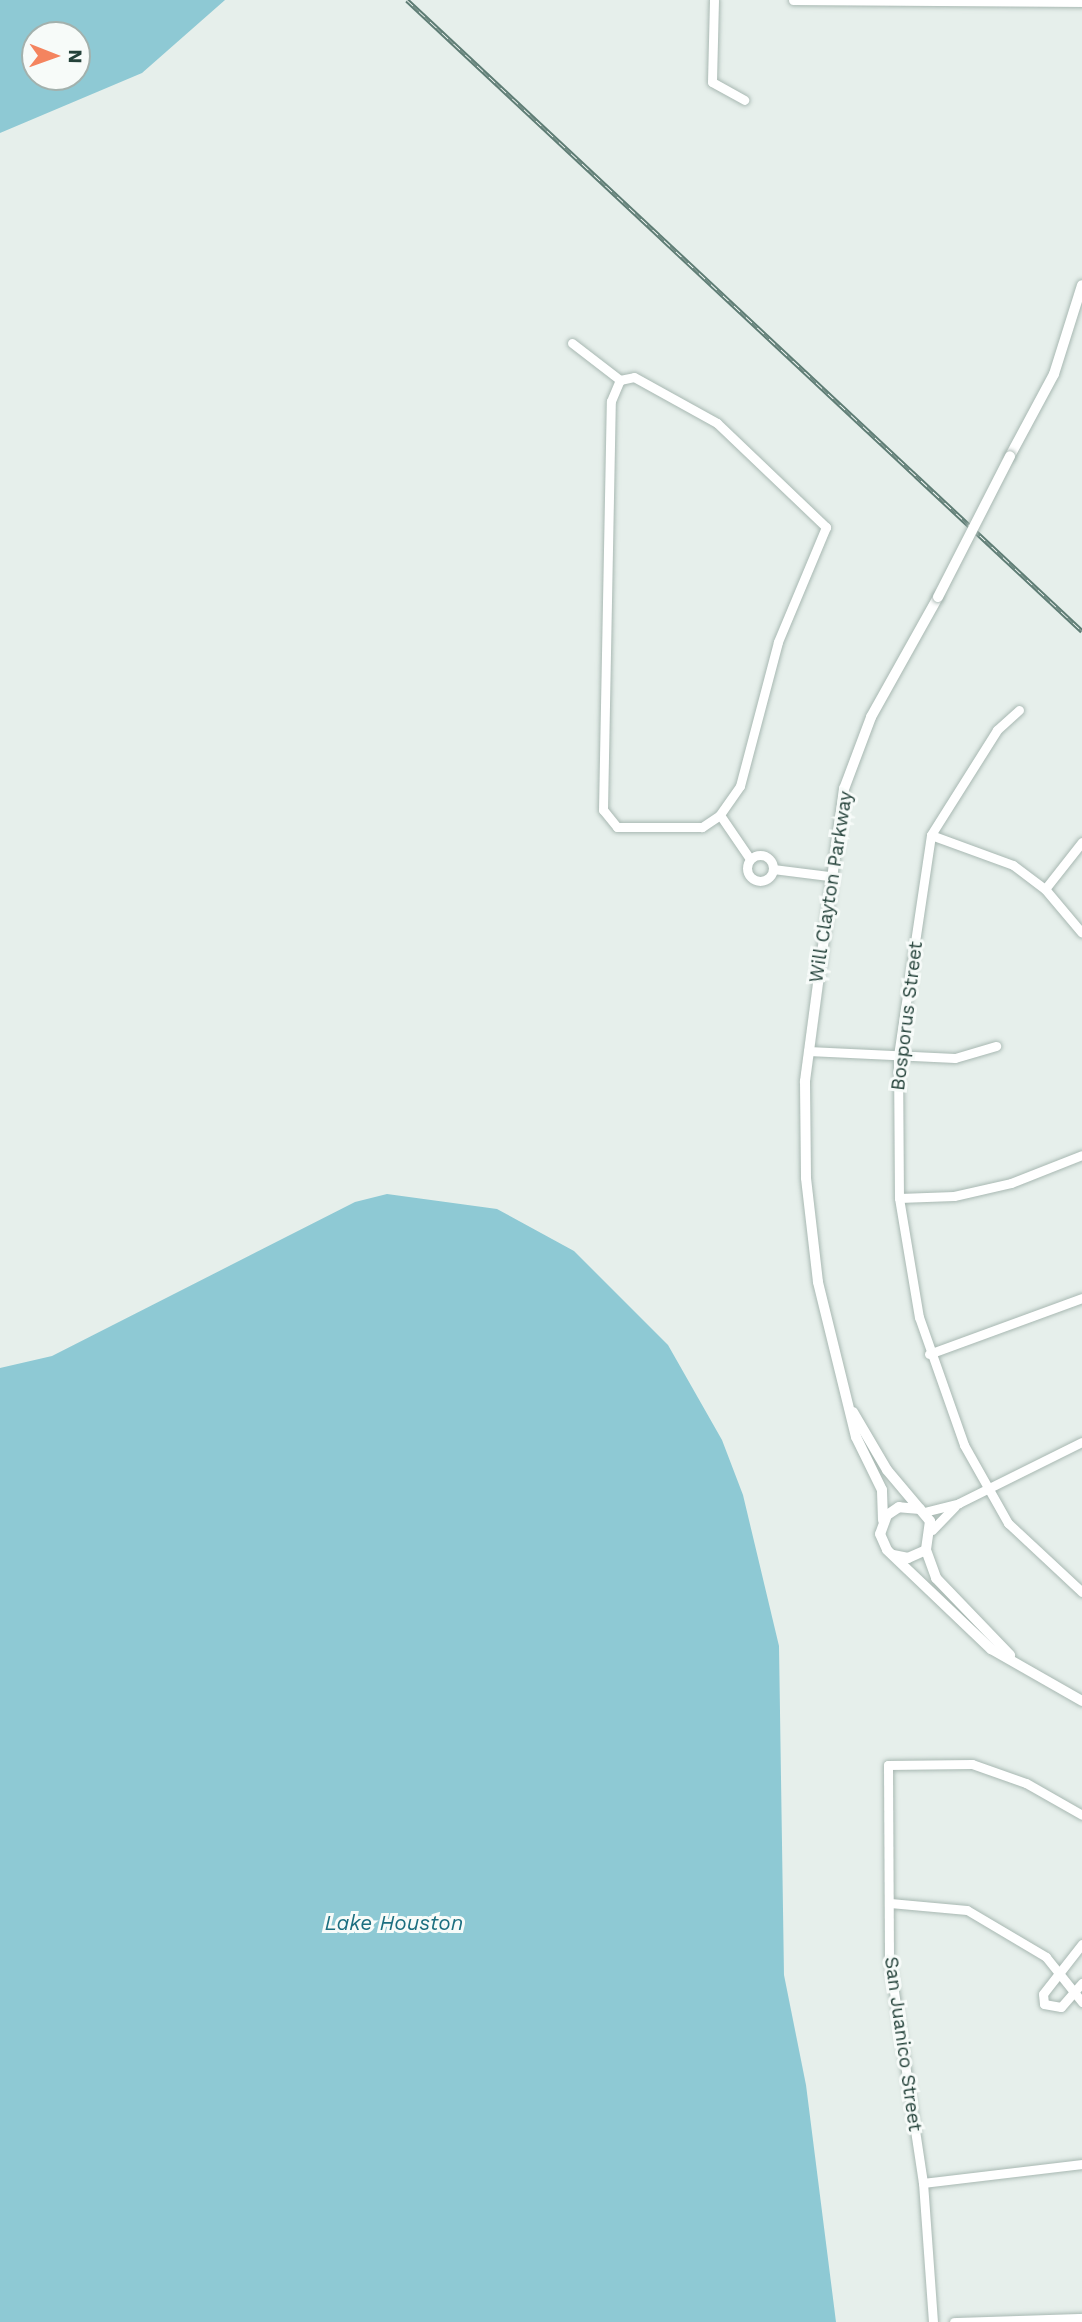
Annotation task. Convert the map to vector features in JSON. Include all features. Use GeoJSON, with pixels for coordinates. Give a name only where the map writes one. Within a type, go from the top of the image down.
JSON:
{"type":"FeatureCollection","features":[{"type":"Feature","properties":{"kind":"street"},"geometry":{"type":"LineString","coordinates":[[713,0],[712,82],[744,100]]}},
{"type":"Feature","properties":{"kind":"street"},"geometry":{"type":"LineString","coordinates":[[793,0],[1082,2]]}},
{"type":"Feature","properties":{"kind":"street","name":"Will Clayton Parkway"},"geometry":{"type":"LineString","coordinates":[[883,1520],[883,1490],[860,1450],[853,1412],[825,1320],[810,1226],[808,1051],[829,876],[855,752],[1054,374],[1082,285]]}},
{"type":"Feature","properties":{"kind":"street"},"geometry":{"type":"LineString","coordinates":[[572,343],[620,380],[634,377],[717,423],[826,527],[778,642],[740,786],[720,815],[702,827],[617,827],[603,810],[611,401],[620,380]]}},
{"type":"Feature","properties":{"kind":"street","name":"Bosporus Street"},"geometry":{"type":"LineString","coordinates":[[1019,710],[997,730],[931,835],[898,1057],[899,1198],[929,1354],[985,1488],[1033,1552],[1082,1592]]}},
{"type":"Feature","properties":{"kind":"street"},"geometry":{"type":"LineString","coordinates":[[720,815],[750,859],[748,872],[758,881],[774,869],[829,876]]}},
{"type":"Feature","properties":{"kind":"street"},"geometry":{"type":"LineString","coordinates":[[931,835],[994,856],[1045,889],[1082,933]]}},
{"type":"Feature","properties":{"kind":"street"},"geometry":{"type":"LineString","coordinates":[[1045,889],[1082,842]]}},
{"type":"Feature","properties":{"kind":"street"},"geometry":{"type":"LineString","coordinates":[[750,859],[765,855],[774,869]]}},
{"type":"Feature","properties":{"kind":"street"},"geometry":{"type":"LineString","coordinates":[[808,1051],[955,1058],[996,1046]]}},
{"type":"Feature","properties":{"kind":"street"},"geometry":{"type":"LineString","coordinates":[[899,1198],[954,1196],[1011,1184],[1082,1154]]}},
{"type":"Feature","properties":{"kind":"street"},"geometry":{"type":"LineString","coordinates":[[929,1354],[1082,1298]]}},
{"type":"Feature","properties":{"kind":"street","name":"Will Clayton Parkway"},"geometry":{"type":"LineString","coordinates":[[853,1412],[922,1511]]}},
{"type":"Feature","properties":{"kind":"street"},"geometry":{"type":"LineString","coordinates":[[1015,1661],[936,1578],[926,1550],[933,1530],[959,1503],[1082,1442]]}},
{"type":"Feature","properties":{"kind":"street"},"geometry":{"type":"LineString","coordinates":[[959,1503],[922,1511],[898,1507],[883,1520],[883,1543],[991,1649],[1082,1701]]}},
{"type":"Feature","properties":{"kind":"street"},"geometry":{"type":"LineString","coordinates":[[922,1511],[933,1530]]}},
{"type":"Feature","properties":{"kind":"street"},"geometry":{"type":"LineString","coordinates":[[893,1555],[908,1558],[926,1550]]}},
{"type":"Feature","properties":{"kind":"street","name":"San Juanico Street"},"geometry":{"type":"LineString","coordinates":[[933,2322],[923,2183],[889,1958],[888,1765],[982,1767],[1026,1783],[1082,1815]]}},
{"type":"Feature","properties":{"kind":"street"},"geometry":{"type":"LineString","coordinates":[[890,1903],[967,1910],[1019,1937],[1062,1975],[1082,2002]]}},
{"type":"Feature","properties":{"kind":"street"},"geometry":{"type":"LineString","coordinates":[[1082,1944],[1062,1975],[1043,1994],[1044,2004],[1056,2009],[1082,1983]]}},
{"type":"Feature","properties":{"kind":"street"},"geometry":{"type":"LineString","coordinates":[[923,2183],[1035,2174],[1082,2164]]}},
{"type":"Feature","properties":{"kind":"street"},"geometry":{"type":"LineString","coordinates":[[954,2322],[1082,2318]]}},
{"type":"Feature","properties":{"kind":"water"},"geometry":{"type":"Polygon","coordinates":[[[0,0],[225,0],[142,73],[0,133],[0,0]]]}},
{"type":"Feature","properties":{"kind":"water","name":"Lake Houston"},"geometry":{"type":"Polygon","coordinates":[[[387,1194],[497,1209],[574,1251],[668,1345],[722,1440],[743,1495],[779,1646],[784,1975],[806,2085],[836,2322],[0,2322],[0,1368],[52,1356],[355,1202],[387,1194]]]}},
{"type":"Feature","properties":{"kind":"railway"},"geometry":{"type":"LineString","coordinates":[[407,0],[1082,631]]}}]}
